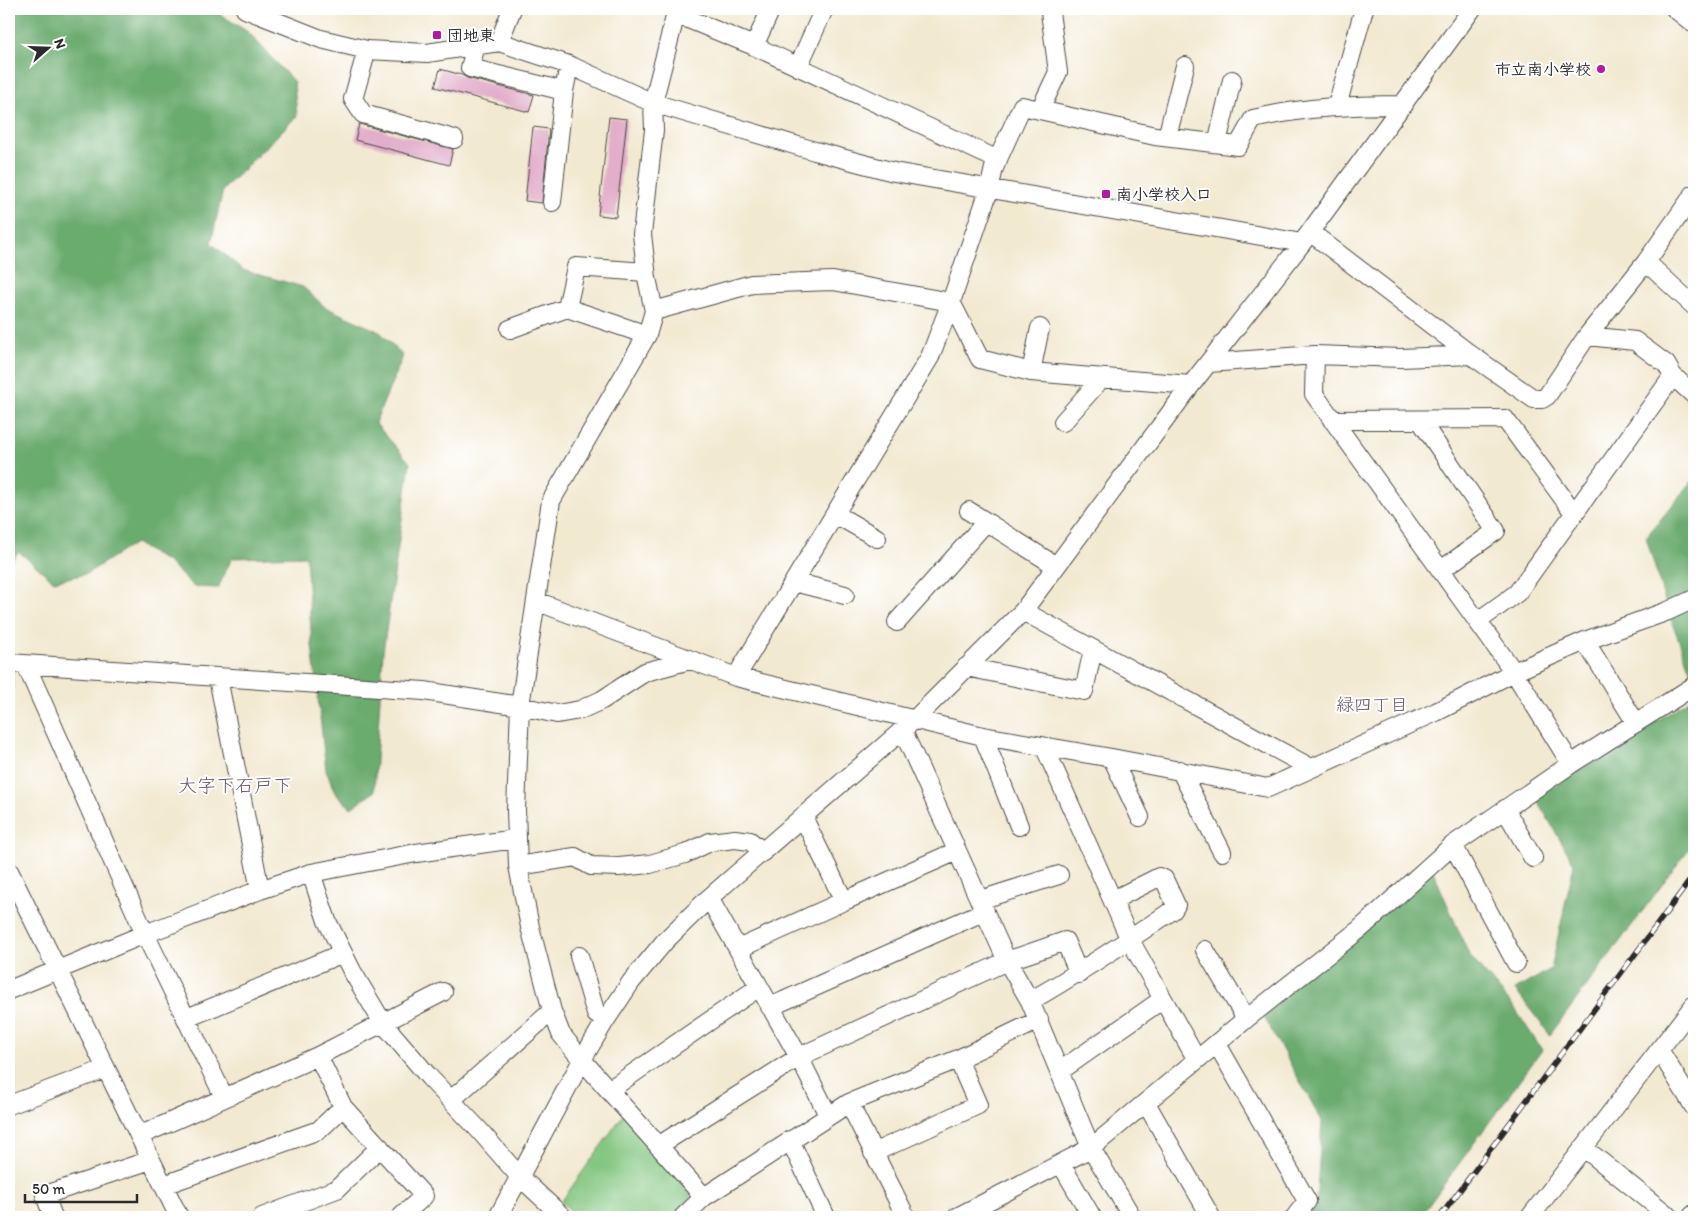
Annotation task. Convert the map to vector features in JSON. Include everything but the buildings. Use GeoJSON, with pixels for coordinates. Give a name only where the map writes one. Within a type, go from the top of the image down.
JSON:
{"type":"FeatureCollection","features":[{"type":"Feature","properties":{"kind":"street"},"geometry":{"type":"LineString","coordinates":[[499,42],[512,9]]}},
{"type":"Feature","properties":{"kind":"street"},"geometry":{"type":"LineString","coordinates":[[754,46],[771,9]]}},
{"type":"Feature","properties":{"kind":"street"},"geometry":{"type":"LineString","coordinates":[[798,67],[824,9]]}},
{"type":"Feature","properties":{"kind":"street"},"geometry":{"type":"LineString","coordinates":[[1040,110],[1058,72],[1051,9]]}},
{"type":"Feature","properties":{"kind":"street"},"geometry":{"type":"LineString","coordinates":[[1337,106],[1364,9]]}},
{"type":"Feature","properties":{"kind":"street"},"geometry":{"type":"LineString","coordinates":[[498,1217],[604,1021],[631,982],[665,941],[709,898],[908,724],[1022,611],[1190,385],[1306,238],[1472,9]]}},
{"type":"Feature","properties":{"kind":"street"},"geometry":{"type":"LineString","coordinates":[[1675,9],[1694,24]]}},
{"type":"Feature","properties":{"kind":"street"},"geometry":{"type":"LineString","coordinates":[[251,10],[321,39],[367,50],[427,53],[499,42],[569,65],[653,104],[894,172],[989,190],[1306,238],[1534,399],[1542,399],[1547,396],[1587,336],[1646,262],[1694,194]]}},
{"type":"Feature","properties":{"kind":"street"},"geometry":{"type":"LineString","coordinates":[[704,1197],[561,1034],[552,1011],[530,927],[518,866],[516,839],[520,706],[551,501],[647,336],[654,311],[646,272],[642,234],[654,130],[653,104],[676,11],[998,160]]}},
{"type":"Feature","properties":{"kind":"street"},"geometry":{"type":"LineString","coordinates":[[476,44],[470,68],[564,91]]}},
{"type":"Feature","properties":{"kind":"street"},"geometry":{"type":"LineString","coordinates":[[367,50],[352,99],[363,114],[454,138]]}},
{"type":"Feature","properties":{"kind":"street"},"geometry":{"type":"LineString","coordinates":[[552,202],[564,91],[569,65]]}},
{"type":"Feature","properties":{"kind":"street"},"geometry":{"type":"LineString","coordinates":[[1166,137],[1184,66]]}},
{"type":"Feature","properties":{"kind":"street"},"geometry":{"type":"LineString","coordinates":[[1218,143],[1232,80]]}},
{"type":"Feature","properties":{"kind":"street"},"geometry":{"type":"LineString","coordinates":[[736,677],[930,357],[951,302],[998,160],[1022,106],[1166,137],[1238,146],[1253,119],[1281,112],[1337,106],[1404,104]]}},
{"type":"Feature","properties":{"kind":"street"},"geometry":{"type":"LineString","coordinates":[[1646,262],[1694,306]]}},
{"type":"Feature","properties":{"kind":"street"},"geometry":{"type":"LineString","coordinates":[[567,308],[576,267],[646,272]]}},
{"type":"Feature","properties":{"kind":"street"},"geometry":{"type":"LineString","coordinates":[[654,311],[752,284],[833,281],[951,302]]}},
{"type":"Feature","properties":{"kind":"street"},"geometry":{"type":"LineString","coordinates":[[951,302],[980,359],[1031,372],[1190,385]]}},
{"type":"Feature","properties":{"kind":"street"},"geometry":{"type":"LineString","coordinates":[[510,329],[567,308],[647,336]]}},
{"type":"Feature","properties":{"kind":"street"},"geometry":{"type":"LineString","coordinates":[[1031,372],[1040,328]]}},
{"type":"Feature","properties":{"kind":"street"},"geometry":{"type":"LineString","coordinates":[[1587,336],[1635,341],[1666,364],[1673,376],[1694,395]]}},
{"type":"Feature","properties":{"kind":"street"},"geometry":{"type":"LineString","coordinates":[[1209,363],[1315,355],[1401,358],[1472,355]]}},
{"type":"Feature","properties":{"kind":"street"},"geometry":{"type":"LineString","coordinates":[[1315,355],[1314,394],[1514,672],[1571,764]]}},
{"type":"Feature","properties":{"kind":"street"},"geometry":{"type":"LineString","coordinates":[[1478,621],[1517,593],[1673,376]]}},
{"type":"Feature","properties":{"kind":"street"},"geometry":{"type":"LineString","coordinates":[[1063,422],[1101,379]]}},
{"type":"Feature","properties":{"kind":"street"},"geometry":{"type":"LineString","coordinates":[[1332,420],[1505,418],[1574,513]]}},
{"type":"Feature","properties":{"kind":"street"},"geometry":{"type":"LineString","coordinates":[[1420,420],[1496,531],[1441,570]]}},
{"type":"Feature","properties":{"kind":"street"},"geometry":{"type":"LineString","coordinates":[[969,511],[1056,566]]}},
{"type":"Feature","properties":{"kind":"street"},"geometry":{"type":"LineString","coordinates":[[835,514],[877,538]]}},
{"type":"Feature","properties":{"kind":"street"},"geometry":{"type":"LineString","coordinates":[[897,622],[986,522]]}},
{"type":"Feature","properties":{"kind":"street"},"geometry":{"type":"LineString","coordinates":[[794,582],[845,595]]}},
{"type":"Feature","properties":{"kind":"street"},"geometry":{"type":"LineString","coordinates":[[536,601],[736,677],[908,724],[1180,770],[1268,788],[1436,712],[1514,672],[1584,641],[1668,611],[1694,599]]}},
{"type":"Feature","properties":{"kind":"street"},"geometry":{"type":"LineString","coordinates":[[1022,611],[1311,768]]}},
{"type":"Feature","properties":{"kind":"street"},"geometry":{"type":"LineString","coordinates":[[1584,641],[1636,723]]}},
{"type":"Feature","properties":{"kind":"street"},"geometry":{"type":"LineString","coordinates":[[966,667],[1084,691],[1093,649]]}},
{"type":"Feature","properties":{"kind":"street"},"geometry":{"type":"LineString","coordinates":[[224,1097],[17,664],[424,690],[557,714],[580,710],[602,700],[645,672],[690,660]]}},
{"type":"Feature","properties":{"kind":"street"},"geometry":{"type":"LineString","coordinates":[[218,678],[260,890]]}},
{"type":"Feature","properties":{"kind":"street"},"geometry":{"type":"LineString","coordinates":[[957,1217],[1091,1148],[1246,1019],[1360,929],[1453,845],[1571,764],[1694,686]]}},
{"type":"Feature","properties":{"kind":"street"},"geometry":{"type":"LineString","coordinates":[[908,724],[958,851],[1008,961],[1039,1020],[1091,1148],[1132,1217]]}},
{"type":"Feature","properties":{"kind":"street"},"geometry":{"type":"LineString","coordinates":[[983,736],[1019,826]]}},
{"type":"Feature","properties":{"kind":"street"},"geometry":{"type":"LineString","coordinates":[[1045,748],[1130,940],[1198,1060]]}},
{"type":"Feature","properties":{"kind":"street"},"geometry":{"type":"LineString","coordinates":[[1112,758],[1140,817]]}},
{"type":"Feature","properties":{"kind":"street"},"geometry":{"type":"LineString","coordinates":[[1180,770],[1222,852]]}},
{"type":"Feature","properties":{"kind":"street"},"geometry":{"type":"LineString","coordinates":[[1505,809],[1533,858]]}},
{"type":"Feature","properties":{"kind":"street"},"geometry":{"type":"LineString","coordinates":[[803,817],[844,901]]}},
{"type":"Feature","properties":{"kind":"street"},"geometry":{"type":"LineString","coordinates":[[9,990],[145,934],[260,890],[311,873],[416,852],[516,839]]}},
{"type":"Feature","properties":{"kind":"street"},"geometry":{"type":"LineString","coordinates":[[518,866],[575,857],[591,866],[619,867],[650,864],[684,854],[710,842],[735,839],[750,841],[763,852]]}},
{"type":"Feature","properties":{"kind":"street"},"geometry":{"type":"LineString","coordinates":[[1453,845],[1516,963]]}},
{"type":"Feature","properties":{"kind":"street"},"geometry":{"type":"LineString","coordinates":[[738,949],[958,851]]}},
{"type":"Feature","properties":{"kind":"street"},"geometry":{"type":"LineString","coordinates":[[9,871],[179,1217]]}},
{"type":"Feature","properties":{"kind":"street"},"geometry":{"type":"LineString","coordinates":[[311,873],[327,921],[352,971],[383,1023],[520,1177],[563,1217]]}},
{"type":"Feature","properties":{"kind":"street"},"geometry":{"type":"LineString","coordinates":[[770,1006],[982,905],[1059,875]]}},
{"type":"Feature","properties":{"kind":"street"},"geometry":{"type":"LineString","coordinates":[[1030,1001],[1079,974],[1173,910],[1176,905],[1164,879],[1159,877],[1113,900]]}},
{"type":"Feature","properties":{"kind":"street"},"geometry":{"type":"LineString","coordinates":[[709,898],[799,1057],[828,1115]]}},
{"type":"Feature","properties":{"kind":"street"},"geometry":{"type":"LineString","coordinates":[[658,1146],[799,1057],[1008,961],[1065,941],[1079,974]]}},
{"type":"Feature","properties":{"kind":"street"},"geometry":{"type":"LineString","coordinates":[[1205,950],[1246,1019]]}},
{"type":"Feature","properties":{"kind":"street"},"geometry":{"type":"LineString","coordinates":[[187,1018],[343,953]]}},
{"type":"Feature","properties":{"kind":"street"},"geometry":{"type":"LineString","coordinates":[[579,956],[596,1014],[604,1021]]}},
{"type":"Feature","properties":{"kind":"street"},"geometry":{"type":"LineString","coordinates":[[609,1090],[759,987]]}},
{"type":"Feature","properties":{"kind":"street"},"geometry":{"type":"LineString","coordinates":[[139,1136],[318,1056],[443,992]]}},
{"type":"Feature","properties":{"kind":"street"},"geometry":{"type":"LineString","coordinates":[[1060,1071],[1163,1000]]}},
{"type":"Feature","properties":{"kind":"street"},"geometry":{"type":"LineString","coordinates":[[451,1100],[552,1011]]}},
{"type":"Feature","properties":{"kind":"street"},"geometry":{"type":"LineString","coordinates":[[1530,1217],[1660,1051],[1692,1017]]}},
{"type":"Feature","properties":{"kind":"street"},"geometry":{"type":"LineString","coordinates":[[683,1217],[704,1197],[849,1103],[958,1059],[1039,1020]]}},
{"type":"Feature","properties":{"kind":"street"},"geometry":{"type":"LineString","coordinates":[[1217,1044],[1306,1201],[1295,1217]]}},
{"type":"Feature","properties":{"kind":"street"},"geometry":{"type":"LineString","coordinates":[[1660,1051],[1694,1108]]}},
{"type":"Feature","properties":{"kind":"street"},"geometry":{"type":"LineString","coordinates":[[318,1056],[343,1107],[424,1196],[401,1217]]}},
{"type":"Feature","properties":{"kind":"street"},"geometry":{"type":"LineString","coordinates":[[873,1153],[978,1105],[958,1059]]}},
{"type":"Feature","properties":{"kind":"street"},"geometry":{"type":"LineString","coordinates":[[9,1105],[105,1069]]}},
{"type":"Feature","properties":{"kind":"street"},"geometry":{"type":"LineString","coordinates":[[849,1103],[906,1217]]}},
{"type":"Feature","properties":{"kind":"street"},"geometry":{"type":"LineString","coordinates":[[1146,1103],[1211,1217]]}},
{"type":"Feature","properties":{"kind":"street"},"geometry":{"type":"LineString","coordinates":[[164,1186],[319,1130],[343,1107]]}},
{"type":"Feature","properties":{"kind":"street"},"geometry":{"type":"LineString","coordinates":[[790,1140],[826,1217]]}},
{"type":"Feature","properties":{"kind":"street"},"geometry":{"type":"LineString","coordinates":[[262,1217],[338,1190],[380,1147]]}},
{"type":"Feature","properties":{"kind":"street"},"geometry":{"type":"LineString","coordinates":[[1584,1148],[1670,1217]]}},
{"type":"Feature","properties":{"kind":"street"},"geometry":{"type":"LineString","coordinates":[[53,1217],[45,1195],[151,1160]]}},
{"type":"Feature","properties":{"kind":"street"},"geometry":{"type":"LineString","coordinates":[[1061,1164],[1092,1217]]}},
{"type":"Feature","properties":{"kind":"street"},"geometry":{"type":"LineString","coordinates":[[1691,1217],[1694,1214]]}},
{"type":"Feature","properties":{"kind":"green space"},"geometry":{"type":"Polygon","coordinates":[[[9,9],[212,9],[248,32],[294,82],[297,116],[223,190],[211,243],[243,270],[303,287],[325,307],[380,332],[403,356],[375,423],[410,463],[383,652],[374,792],[351,808],[335,793],[326,770],[312,645],[306,556],[232,558],[218,588],[194,587],[169,563],[135,543],[86,574],[54,581],[19,552],[9,563],[9,9]]]}},
{"type":"Feature","properties":{"kind":"green space"},"geometry":{"type":"Polygon","coordinates":[[[1694,479],[1694,681],[1668,611],[1646,537],[1694,479]]]}},
{"type":"Feature","properties":{"kind":"green space"},"geometry":{"type":"Polygon","coordinates":[[[1694,697],[1694,842],[1550,1035],[1515,990],[1551,969],[1574,864],[1536,798],[1694,697]]]}},
{"type":"Feature","properties":{"kind":"green space"},"geometry":{"type":"Polygon","coordinates":[[[1433,871],[1469,955],[1513,1006],[1542,1050],[1420,1217],[1308,1217],[1316,1205],[1322,1121],[1264,1017],[1309,969],[1433,871]]]}},
{"type":"Feature","properties":{"kind":"green space"},"geometry":{"type":"Polygon","coordinates":[[[623,1115],[690,1191],[690,1199],[672,1217],[578,1217],[561,1202],[623,1115]]]}},
{"type":"Feature","properties":{"kind":"railway"},"geometry":{"type":"LineString","coordinates":[[1440,1217],[1694,875]]}},
{"type":"Feature","properties":{"kind":"place","name":"団地東"},"geometry":{"type":"Point","coordinates":[437,35]}},
{"type":"Feature","properties":{"kind":"place","name":"市立南小学校"},"geometry":{"type":"Point","coordinates":[1601,69]}},
{"type":"Feature","properties":{"kind":"place","name":"南小学校入口"},"geometry":{"type":"Point","coordinates":[1106,194]}},
{"type":"Feature","properties":{"kind":"district","name":"緑四丁目"},"geometry":{"type":"Point","coordinates":[1372,705]}},
{"type":"Feature","properties":{"kind":"district","name":"大字下石戸下"},"geometry":{"type":"Point","coordinates":[235,785]}}]}
